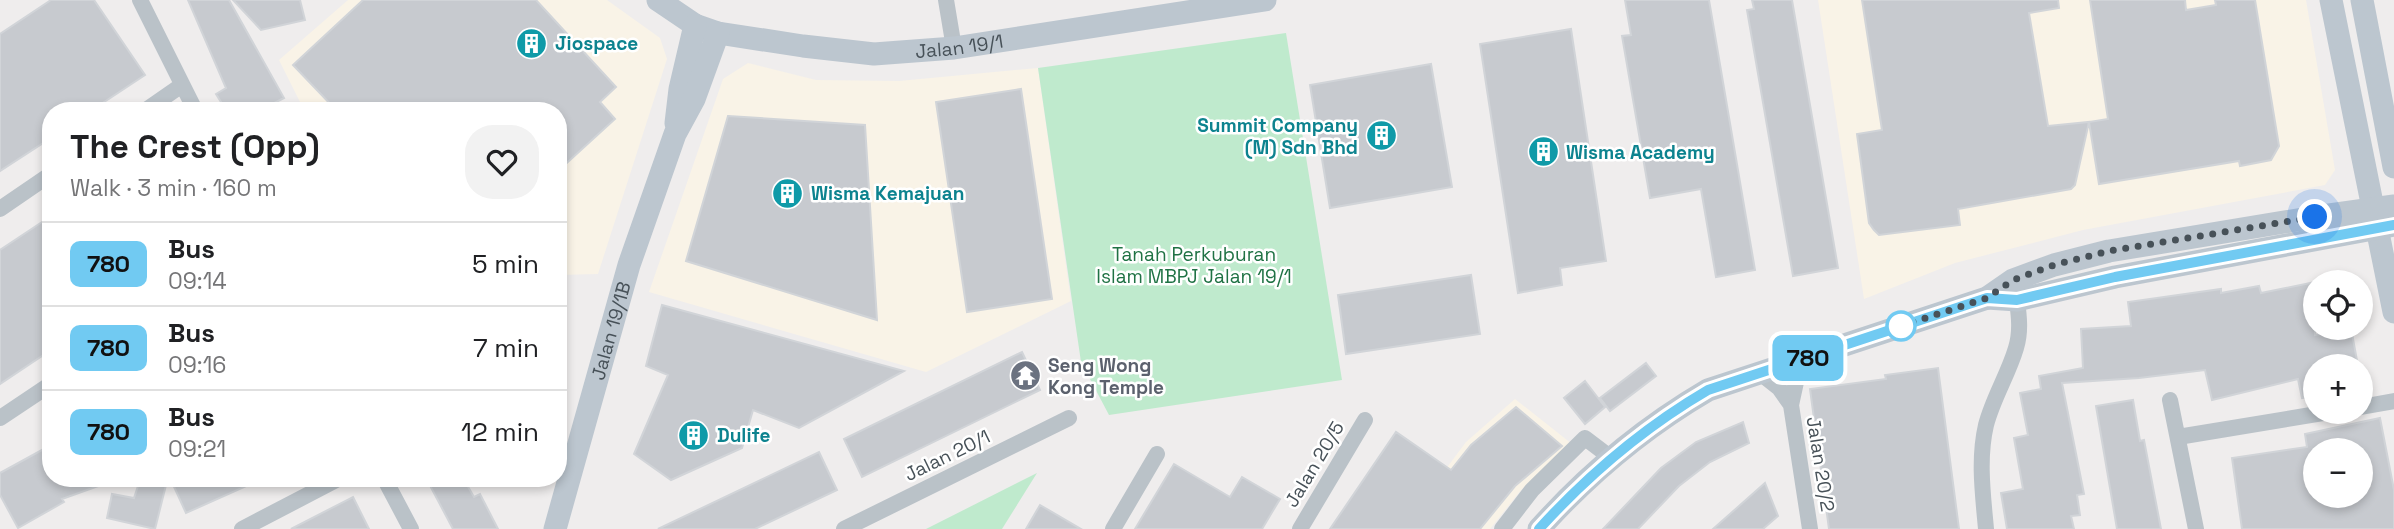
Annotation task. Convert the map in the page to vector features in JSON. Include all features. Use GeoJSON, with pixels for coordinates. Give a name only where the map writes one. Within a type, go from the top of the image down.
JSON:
{"type":"FeatureCollection","features":[{"type":"Feature","properties":{"kind":"street"},"geometry":{"type":"LineString","coordinates":[[140,0],[191,102]]}},
{"type":"Feature","properties":{"kind":"street","name":"Jalan 19/1"},"geometry":{"type":"LineString","coordinates":[[658,0],[695,25],[718,33],[874,54],[954,48],[1265,0]]}},
{"type":"Feature","properties":{"kind":"street"},"geometry":{"type":"LineString","coordinates":[[946,0],[954,48]]}},
{"type":"Feature","properties":{"kind":"street"},"geometry":{"type":"LineString","coordinates":[[2331,0],[2364,165],[2384,217],[2389,285],[2394,312]]}},
{"type":"Feature","properties":{"kind":"street"},"geometry":{"type":"LineString","coordinates":[[2362,0],[2391,126],[2394,167]]}},
{"type":"Feature","properties":{"kind":"street","name":"Jalan 19/1B"},"geometry":{"type":"LineString","coordinates":[[675,134],[680,89],[695,25]]}},
{"type":"Feature","properties":{"kind":"street","name":"Jalan 19/1B"},"geometry":{"type":"LineString","coordinates":[[567,486],[629,265],[675,134],[694,99],[718,33]]}},
{"type":"Feature","properties":{"kind":"street"},"geometry":{"type":"LineString","coordinates":[[157,102],[182,85]]}},
{"type":"Feature","properties":{"kind":"street"},"geometry":{"type":"LineString","coordinates":[[1987,298],[2017,300],[2317,227],[2353,194],[2364,165]]}},
{"type":"Feature","properties":{"kind":"street"},"geometry":{"type":"LineString","coordinates":[[0,209],[42,180]]}},
{"type":"Feature","properties":{"kind":"street"},"geometry":{"type":"LineString","coordinates":[[1539,529],[1610,457],[1675,409],[1708,390],[1987,298],[2013,280],[2054,265],[2095,255],[2384,217]]}},
{"type":"Feature","properties":{"kind":"street"},"geometry":{"type":"LineString","coordinates":[[2317,227],[2350,241],[2367,252],[2389,285]]}},
{"type":"Feature","properties":{"kind":"street"},"geometry":{"type":"LineString","coordinates":[[1986,529],[1981,469],[1986,427],[2016,348],[2020,323],[2017,300]]}},
{"type":"Feature","properties":{"kind":"street","name":"Jalan 20/2"},"geometry":{"type":"LineString","coordinates":[[1810,357],[1796,382],[1791,405],[1810,529]]}},
{"type":"Feature","properties":{"kind":"street","name":"Jalan 20/2"},"geometry":{"type":"LineString","coordinates":[[1760,373],[1779,388],[1791,405]]}},
{"type":"Feature","properties":{"kind":"street"},"geometry":{"type":"LineString","coordinates":[[0,418],[42,390]]}},
{"type":"Feature","properties":{"kind":"street"},"geometry":{"type":"LineString","coordinates":[[2170,400],[2196,529]]}},
{"type":"Feature","properties":{"kind":"street"},"geometry":{"type":"LineString","coordinates":[[2373,405],[2394,401]]}},
{"type":"Feature","properties":{"kind":"street"},"geometry":{"type":"LineString","coordinates":[[2178,437],[2303,416]]}},
{"type":"Feature","properties":{"kind":"street","name":"Jalan 20/1"},"geometry":{"type":"LineString","coordinates":[[844,529],[1069,418]]}},
{"type":"Feature","properties":{"kind":"street","name":"Jalan 20/5"},"geometry":{"type":"LineString","coordinates":[[1300,529],[1365,420]]}},
{"type":"Feature","properties":{"kind":"street"},"geometry":{"type":"LineString","coordinates":[[1502,529],[1532,490],[1585,438],[1610,457]]}},
{"type":"Feature","properties":{"kind":"street"},"geometry":{"type":"LineString","coordinates":[[1113,529],[1157,454]]}},
{"type":"Feature","properties":{"kind":"street"},"geometry":{"type":"LineString","coordinates":[[242,529],[323,487]]}},
{"type":"Feature","properties":{"kind":"street"},"geometry":{"type":"LineString","coordinates":[[389,487],[411,529]]}},
{"type":"Feature","properties":{"kind":"street","name":"Jalan 19/1B"},"geometry":{"type":"LineString","coordinates":[[555,529],[567,487]]}},
{"type":"Feature","properties":{"kind":"shaded area"},"geometry":{"type":"Polygon","coordinates":[[[348,0],[607,0],[660,38],[667,59],[598,274],[567,275],[567,102],[300,102],[279,60],[348,0]]]}},
{"type":"Feature","properties":{"kind":"shaded area"},"geometry":{"type":"Polygon","coordinates":[[[1818,0],[2306,0],[2335,170],[2325,185],[2083,230],[1955,263],[1864,299],[1818,0]]]}},
{"type":"Feature","properties":{"kind":"shaded area"},"geometry":{"type":"Polygon","coordinates":[[[748,63],[816,80],[899,81],[1038,68],[1071,301],[926,372],[649,292],[723,79],[748,63]]]}},
{"type":"Feature","properties":{"kind":"shaded area"},"geometry":{"type":"Polygon","coordinates":[[[1515,399],[1572,444],[1521,490],[1490,529],[1401,529],[1466,442],[1515,399]]]}},
{"type":"Feature","properties":{"kind":"green space","name":"Tanah Perkuburan Islam MBPJ Jalan 19/1"},"geometry":{"type":"Polygon","coordinates":[[[1286,33],[1342,380],[1109,415],[1081,362],[1038,68],[1286,33]]]}},
{"type":"Feature","properties":{"kind":"green space"},"geometry":{"type":"Polygon","coordinates":[[[1037,473],[1002,529],[926,529],[1037,473]]]}},
{"type":"Feature","properties":{"kind":"building"},"geometry":{"type":"Polygon","coordinates":[[[51,0],[94,0],[145,75],[104,102],[42,102],[42,144],[0,171],[0,34],[51,0]]]}},
{"type":"Feature","properties":{"kind":"building"},"geometry":{"type":"Polygon","coordinates":[[[188,0],[229,0],[284,98],[276,102],[221,102],[216,94],[226,88],[188,0]]]}},
{"type":"Feature","properties":{"kind":"building"},"geometry":{"type":"Polygon","coordinates":[[[233,0],[300,0],[305,20],[261,30],[233,0]]]}},
{"type":"Feature","properties":{"kind":"building"},"geometry":{"type":"Polygon","coordinates":[[[363,0],[536,0],[616,87],[600,102],[615,119],[567,163],[567,102],[328,102],[293,65],[363,0]]]}},
{"type":"Feature","properties":{"kind":"building"},"geometry":{"type":"Polygon","coordinates":[[[1625,0],[1709,0],[1755,270],[1716,277],[1701,189],[1650,198],[1622,36],[1631,35],[1625,0]]]}},
{"type":"Feature","properties":{"kind":"building"},"geometry":{"type":"Polygon","coordinates":[[[1752,0],[1792,0],[1838,268],[1793,276],[1747,10],[1754,9],[1752,0]]]}},
{"type":"Feature","properties":{"kind":"building"},"geometry":{"type":"Polygon","coordinates":[[[1862,0],[2058,0],[2059,8],[2029,13],[2048,126],[2089,122],[2075,185],[2071,189],[1958,209],[1960,225],[1879,235],[1869,223],[1857,134],[1882,130],[1862,0]]]}},
{"type":"Feature","properties":{"kind":"building"},"geometry":{"type":"Polygon","coordinates":[[[2090,0],[2185,0],[2186,10],[2216,5],[2215,0],[2255,0],[2279,146],[2271,160],[2240,166],[2239,161],[2099,184],[2089,122],[2108,119],[2090,0]]]}},
{"type":"Feature","properties":{"kind":"building","name":"Wisma Academy"},"geometry":{"type":"Polygon","coordinates":[[[1571,29],[1606,261],[1560,268],[1562,285],[1518,293],[1480,44],[1571,29]]]}},
{"type":"Feature","properties":{"kind":"building","name":"Summit Company (M) Sdn Bhd"},"geometry":{"type":"Polygon","coordinates":[[[1431,64],[1452,187],[1330,208],[1310,85],[1431,64]]]}},
{"type":"Feature","properties":{"kind":"building"},"geometry":{"type":"Polygon","coordinates":[[[1021,89],[1052,299],[967,312],[936,102],[1021,89]]]}},
{"type":"Feature","properties":{"kind":"building","name":"Wisma Kemajuan"},"geometry":{"type":"Polygon","coordinates":[[[728,116],[865,125],[877,320],[686,261],[728,116]]]}},
{"type":"Feature","properties":{"kind":"building"},"geometry":{"type":"Polygon","coordinates":[[[42,222],[42,356],[0,384],[0,250],[42,222]]]}},
{"type":"Feature","properties":{"kind":"building"},"geometry":{"type":"Polygon","coordinates":[[[1471,275],[1480,334],[1346,354],[1338,295],[1471,275]]]}},
{"type":"Feature","properties":{"kind":"building"},"geometry":{"type":"Polygon","coordinates":[[[2303,284],[2303,340],[2353,340],[2356,354],[2303,354],[2302,398],[2298,379],[2212,400],[2205,370],[2062,383],[2084,494],[2077,495],[2080,515],[2071,516],[2074,529],[2007,529],[2001,493],[2023,489],[2014,438],[2028,435],[2020,393],[2041,389],[2039,376],[2083,368],[2081,329],[2131,326],[2128,302],[2221,289],[2221,293],[2259,286],[2261,293],[2303,284]]]}},
{"type":"Feature","properties":{"kind":"building"},"geometry":{"type":"Polygon","coordinates":[[[662,305],[904,371],[799,428],[753,410],[742,448],[671,480],[634,454],[668,375],[646,366],[662,305]]]}},
{"type":"Feature","properties":{"kind":"building"},"geometry":{"type":"Polygon","coordinates":[[[1022,352],[1040,390],[862,477],[844,439],[1022,352]]]}},
{"type":"Feature","properties":{"kind":"building"},"geometry":{"type":"Polygon","coordinates":[[[1646,363],[1656,376],[1610,411],[1600,398],[1646,363]]]}},
{"type":"Feature","properties":{"kind":"building"},"geometry":{"type":"Polygon","coordinates":[[[1938,368],[1959,529],[1829,529],[1810,389],[1886,379],[1885,375],[1938,368]]]}},
{"type":"Feature","properties":{"kind":"building"},"geometry":{"type":"Polygon","coordinates":[[[1585,381],[1605,407],[1585,424],[1564,398],[1585,381]]]}},
{"type":"Feature","properties":{"kind":"building"},"geometry":{"type":"Polygon","coordinates":[[[2133,400],[2140,441],[2144,440],[2161,529],[2117,529],[2096,406],[2133,400]]]}},
{"type":"Feature","properties":{"kind":"building"},"geometry":{"type":"Polygon","coordinates":[[[1516,407],[1562,446],[1515,486],[1480,529],[1330,529],[1396,432],[1451,470],[1471,445],[1516,407]]]}},
{"type":"Feature","properties":{"kind":"building"},"geometry":{"type":"Polygon","coordinates":[[[2380,418],[2394,490],[2394,529],[2242,529],[2232,458],[2303,448],[2303,508],[2373,508],[2373,438],[2306,438],[2305,434],[2352,424],[2373,424],[2373,419],[2380,418]]]}},
{"type":"Feature","properties":{"kind":"building"},"geometry":{"type":"Polygon","coordinates":[[[1743,422],[1749,443],[1710,462],[1679,486],[1638,529],[1603,529],[1661,468],[1696,442],[1743,422]]]}},
{"type":"Feature","properties":{"kind":"building"},"geometry":{"type":"Polygon","coordinates":[[[42,450],[42,487],[95,487],[62,499],[64,502],[18,528],[0,495],[0,473],[42,450]]]}},
{"type":"Feature","properties":{"kind":"building"},"geometry":{"type":"Polygon","coordinates":[[[819,452],[837,490],[755,529],[658,529],[819,452]]]}},
{"type":"Feature","properties":{"kind":"building"},"geometry":{"type":"Polygon","coordinates":[[[1174,464],[1230,497],[1242,477],[1280,499],[1262,529],[1135,529],[1174,464]]]}},
{"type":"Feature","properties":{"kind":"building"},"geometry":{"type":"Polygon","coordinates":[[[1765,483],[1778,516],[1763,529],[1713,529],[1765,483]]]}},
{"type":"Feature","properties":{"kind":"building"},"geometry":{"type":"Polygon","coordinates":[[[138,487],[166,487],[155,529],[107,518],[112,494],[134,498],[138,487]]]}},
{"type":"Feature","properties":{"kind":"building"},"geometry":{"type":"Polygon","coordinates":[[[174,487],[244,487],[186,513],[174,487]]]}},
{"type":"Feature","properties":{"kind":"building"},"geometry":{"type":"Polygon","coordinates":[[[431,487],[468,487],[474,497],[480,494],[498,529],[453,529],[431,487]]]}},
{"type":"Feature","properties":{"kind":"building"},"geometry":{"type":"Polygon","coordinates":[[[353,497],[369,529],[291,529],[353,497]]]}},
{"type":"Feature","properties":{"kind":"building"},"geometry":{"type":"Polygon","coordinates":[[[1040,505],[1081,529],[1026,529],[1040,505]]]}},
{"type":"Feature","properties":{"kind":"bus line","name":"780"},"geometry":{"type":"LineString","coordinates":[[1539,529],[1610,457],[1675,409],[1708,390],[1987,298],[2017,300],[2115,277],[2394,225]]}},
{"type":"Feature","properties":{"kind":"place","name":"Jiospace"},"geometry":{"type":"Point","coordinates":[532,43]}},
{"type":"Feature","properties":{"kind":"place","name":"Summit Company (M) Sdn Bhd"},"geometry":{"type":"Point","coordinates":[1381,136]}},
{"type":"Feature","properties":{"kind":"place","name":"Wisma Academy"},"geometry":{"type":"Point","coordinates":[1543,152]}},
{"type":"Feature","properties":{"kind":"place","name":"Wisma Kemajuan"},"geometry":{"type":"Point","coordinates":[788,193]}},
{"type":"Feature","properties":{"kind":"place","name":"Seng Wong Kong Temple"},"geometry":{"type":"Point","coordinates":[1025,376]}},
{"type":"Feature","properties":{"kind":"place","name":"Dulife"},"geometry":{"type":"Point","coordinates":[694,435]}},
{"type":"Feature","properties":{"kind":"route"},"geometry":{"type":"LineString","coordinates":[[1901,326],[1987,298],[2013,280],[2054,265],[2109,251],[2315,217]]}}]}
